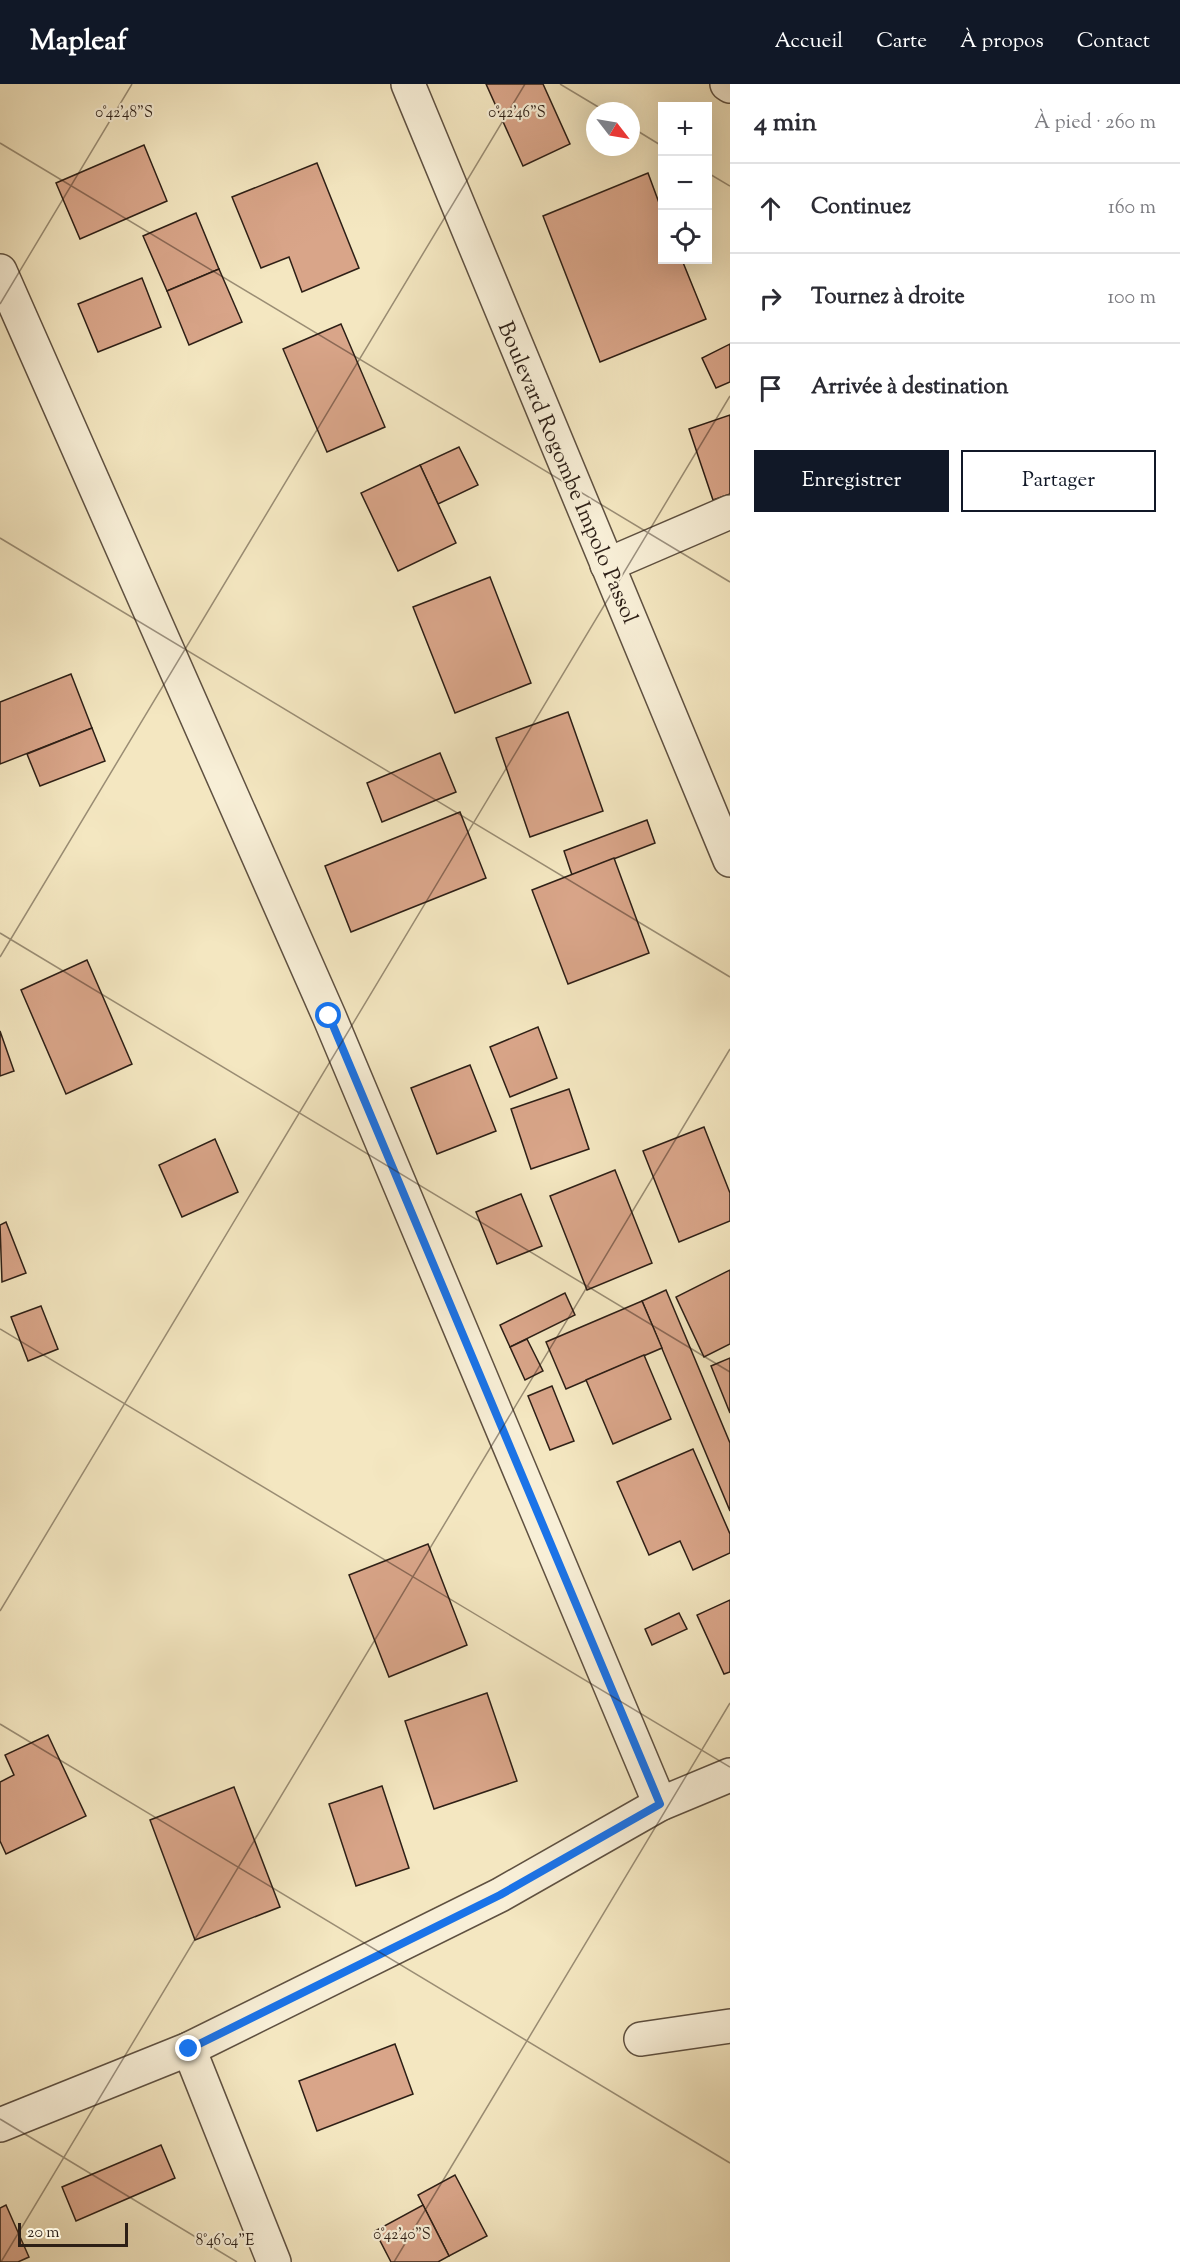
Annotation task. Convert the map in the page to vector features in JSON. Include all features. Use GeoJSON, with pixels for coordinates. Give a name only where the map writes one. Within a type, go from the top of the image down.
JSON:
{"type":"FeatureCollection","features":[{"type":"Feature","properties":{"kind":"street","name":"Boulevard Rogombe Impolo Passol"},"geometry":{"type":"LineString","coordinates":[[408,84],[730,860]]}},
{"type":"Feature","properties":{"kind":"street"},"geometry":{"type":"LineString","coordinates":[[0,271],[329,1016],[660,1804]]}},
{"type":"Feature","properties":{"kind":"street"},"geometry":{"type":"LineString","coordinates":[[607,565],[730,513]]}},
{"type":"Feature","properties":{"kind":"street"},"geometry":{"type":"LineString","coordinates":[[0,2125],[189,2049],[500,1895],[660,1804],[730,1775]]}},
{"type":"Feature","properties":{"kind":"street"},"geometry":{"type":"LineString","coordinates":[[641,2039],[730,2026]]}},
{"type":"Feature","properties":{"kind":"street"},"geometry":{"type":"LineString","coordinates":[[189,2049],[274,2262]]}},
{"type":"Feature","properties":{"kind":"building"},"geometry":{"type":"Polygon","coordinates":[[[486,84],[543,84],[570,144],[523,166],[486,84]]]}},
{"type":"Feature","properties":{"kind":"building"},"geometry":{"type":"Polygon","coordinates":[[[144,145],[167,201],[80,239],[56,183],[144,145]]]}},
{"type":"Feature","properties":{"kind":"building"},"geometry":{"type":"Polygon","coordinates":[[[317,163],[359,268],[302,292],[289,257],[261,268],[232,197],[317,163]]]}},
{"type":"Feature","properties":{"kind":"building"},"geometry":{"type":"Polygon","coordinates":[[[648,173],[658,200],[658,264],[684,264],[706,319],[600,362],[543,216],[648,173]]]}},
{"type":"Feature","properties":{"kind":"building"},"geometry":{"type":"Polygon","coordinates":[[[196,213],[219,269],[167,291],[143,236],[196,213]]]}},
{"type":"Feature","properties":{"kind":"building"},"geometry":{"type":"Polygon","coordinates":[[[219,269],[242,322],[189,345],[167,291],[219,269]]]}},
{"type":"Feature","properties":{"kind":"building"},"geometry":{"type":"Polygon","coordinates":[[[142,278],[161,327],[98,352],[78,304],[142,278]]]}},
{"type":"Feature","properties":{"kind":"building"},"geometry":{"type":"Polygon","coordinates":[[[341,324],[385,427],[327,452],[283,349],[341,324]]]}},
{"type":"Feature","properties":{"kind":"building"},"geometry":{"type":"Polygon","coordinates":[[[730,344],[730,382],[716,388],[702,358],[730,344]]]}},
{"type":"Feature","properties":{"kind":"building"},"geometry":{"type":"Polygon","coordinates":[[[730,415],[730,494],[713,500],[689,429],[730,415]]]}},
{"type":"Feature","properties":{"kind":"building"},"geometry":{"type":"Polygon","coordinates":[[[459,447],[478,485],[438,504],[420,465],[459,447]]]}},
{"type":"Feature","properties":{"kind":"building"},"geometry":{"type":"Polygon","coordinates":[[[420,465],[456,543],[398,571],[361,493],[420,465]]]}},
{"type":"Feature","properties":{"kind":"building"},"geometry":{"type":"Polygon","coordinates":[[[490,577],[531,683],[455,713],[413,607],[490,577]]]}},
{"type":"Feature","properties":{"kind":"building"},"geometry":{"type":"Polygon","coordinates":[[[71,674],[92,728],[0,764],[0,702],[71,674]]]}},
{"type":"Feature","properties":{"kind":"building"},"geometry":{"type":"Polygon","coordinates":[[[568,712],[603,811],[530,837],[496,738],[568,712]]]}},
{"type":"Feature","properties":{"kind":"building"},"geometry":{"type":"Polygon","coordinates":[[[92,728],[105,761],[40,786],[27,754],[92,728]]]}},
{"type":"Feature","properties":{"kind":"building"},"geometry":{"type":"Polygon","coordinates":[[[440,753],[456,792],[382,822],[367,783],[440,753]]]}},
{"type":"Feature","properties":{"kind":"building"},"geometry":{"type":"Polygon","coordinates":[[[460,812],[486,878],[351,932],[325,866],[460,812]]]}},
{"type":"Feature","properties":{"kind":"building"},"geometry":{"type":"Polygon","coordinates":[[[647,820],[655,843],[572,875],[564,851],[647,820]]]}},
{"type":"Feature","properties":{"kind":"building"},"geometry":{"type":"Polygon","coordinates":[[[614,858],[649,953],[568,984],[532,890],[614,858]]]}},
{"type":"Feature","properties":{"kind":"building"},"geometry":{"type":"Polygon","coordinates":[[[87,960],[132,1064],[66,1094],[21,990],[87,960]]]}},
{"type":"Feature","properties":{"kind":"building"},"geometry":{"type":"Polygon","coordinates":[[[538,1027],[557,1078],[510,1097],[490,1047],[538,1027]]]}},
{"type":"Feature","properties":{"kind":"building"},"geometry":{"type":"Polygon","coordinates":[[[0,1031],[14,1071],[0,1076],[0,1031]]]}},
{"type":"Feature","properties":{"kind":"building"},"geometry":{"type":"Polygon","coordinates":[[[470,1065],[496,1131],[437,1154],[411,1088],[470,1065]]]}},
{"type":"Feature","properties":{"kind":"building"},"geometry":{"type":"Polygon","coordinates":[[[569,1089],[589,1149],[531,1169],[511,1109],[569,1089]]]}},
{"type":"Feature","properties":{"kind":"building"},"geometry":{"type":"Polygon","coordinates":[[[704,1127],[730,1193],[730,1221],[679,1242],[643,1151],[704,1127]]]}},
{"type":"Feature","properties":{"kind":"building"},"geometry":{"type":"Polygon","coordinates":[[[215,1139],[238,1192],[182,1217],[159,1165],[215,1139]]]}},
{"type":"Feature","properties":{"kind":"building"},"geometry":{"type":"Polygon","coordinates":[[[615,1170],[652,1263],[587,1290],[550,1196],[615,1170]]]}},
{"type":"Feature","properties":{"kind":"building"},"geometry":{"type":"Polygon","coordinates":[[[521,1194],[542,1246],[497,1264],[476,1212],[521,1194]]]}},
{"type":"Feature","properties":{"kind":"building"},"geometry":{"type":"Polygon","coordinates":[[[6,1222],[26,1273],[2,1282],[0,1225],[6,1222]]]}},
{"type":"Feature","properties":{"kind":"building"},"geometry":{"type":"Polygon","coordinates":[[[730,1270],[730,1344],[704,1357],[676,1297],[730,1270]]]}},
{"type":"Feature","properties":{"kind":"building"},"geometry":{"type":"Polygon","coordinates":[[[666,1290],[730,1443],[730,1511],[642,1301],[666,1290]]]}},
{"type":"Feature","properties":{"kind":"building"},"geometry":{"type":"Polygon","coordinates":[[[565,1293],[575,1315],[510,1347],[500,1325],[565,1293]]]}},
{"type":"Feature","properties":{"kind":"building"},"geometry":{"type":"Polygon","coordinates":[[[642,1301],[662,1348],[566,1389],[546,1342],[642,1301]]]}},
{"type":"Feature","properties":{"kind":"building"},"geometry":{"type":"Polygon","coordinates":[[[41,1306],[58,1349],[28,1361],[11,1317],[41,1306]]]}},
{"type":"Feature","properties":{"kind":"building"},"geometry":{"type":"Polygon","coordinates":[[[527,1339],[543,1371],[525,1380],[510,1347],[527,1339]]]}},
{"type":"Feature","properties":{"kind":"building"},"geometry":{"type":"Polygon","coordinates":[[[644,1355],[671,1419],[613,1444],[586,1380],[644,1355]]]}},
{"type":"Feature","properties":{"kind":"building"},"geometry":{"type":"Polygon","coordinates":[[[730,1358],[730,1413],[711,1366],[730,1358]]]}},
{"type":"Feature","properties":{"kind":"building"},"geometry":{"type":"Polygon","coordinates":[[[552,1386],[574,1441],[550,1450],[528,1396],[552,1386]]]}},
{"type":"Feature","properties":{"kind":"building"},"geometry":{"type":"Polygon","coordinates":[[[693,1449],[730,1534],[730,1553],[693,1570],[680,1541],[649,1555],[617,1482],[693,1449]]]}},
{"type":"Feature","properties":{"kind":"building"},"geometry":{"type":"Polygon","coordinates":[[[428,1544],[467,1645],[389,1677],[349,1575],[428,1544]]]}},
{"type":"Feature","properties":{"kind":"building"},"geometry":{"type":"Polygon","coordinates":[[[730,1600],[730,1672],[724,1674],[697,1615],[730,1600]]]}},
{"type":"Feature","properties":{"kind":"building"},"geometry":{"type":"Polygon","coordinates":[[[679,1613],[687,1629],[652,1645],[645,1629],[679,1613]]]}},
{"type":"Feature","properties":{"kind":"building"},"geometry":{"type":"Polygon","coordinates":[[[487,1693],[517,1781],[434,1809],[405,1721],[487,1693]]]}},
{"type":"Feature","properties":{"kind":"building"},"geometry":{"type":"Polygon","coordinates":[[[48,1735],[86,1816],[6,1854],[0,1841],[0,1782],[14,1775],[5,1755],[48,1735]]]}},
{"type":"Feature","properties":{"kind":"building"},"geometry":{"type":"Polygon","coordinates":[[[382,1786],[409,1868],[356,1886],[329,1804],[382,1786]]]}},
{"type":"Feature","properties":{"kind":"building"},"geometry":{"type":"Polygon","coordinates":[[[234,1787],[280,1907],[195,1940],[150,1820],[234,1787]]]}},
{"type":"Feature","properties":{"kind":"building"},"geometry":{"type":"Polygon","coordinates":[[[395,2044],[413,2094],[317,2131],[299,2081],[395,2044]]]}},
{"type":"Feature","properties":{"kind":"building"},"geometry":{"type":"Polygon","coordinates":[[[161,2145],[175,2178],[76,2221],[62,2187],[161,2145]]]}},
{"type":"Feature","properties":{"kind":"building"},"geometry":{"type":"Polygon","coordinates":[[[455,2175],[487,2236],[449,2256],[418,2195],[455,2175]]]}},
{"type":"Feature","properties":{"kind":"building"},"geometry":{"type":"Polygon","coordinates":[[[6,2205],[29,2257],[18,2262],[0,2262],[0,2208],[6,2205]]]}},
{"type":"Feature","properties":{"kind":"building"},"geometry":{"type":"Polygon","coordinates":[[[423,2205],[449,2256],[438,2262],[391,2262],[375,2231],[423,2205]]]}},
{"type":"Feature","properties":{"kind":"route"},"geometry":{"type":"LineString","coordinates":[[189,2049],[500,1895],[660,1804],[329,1016]]}}]}
